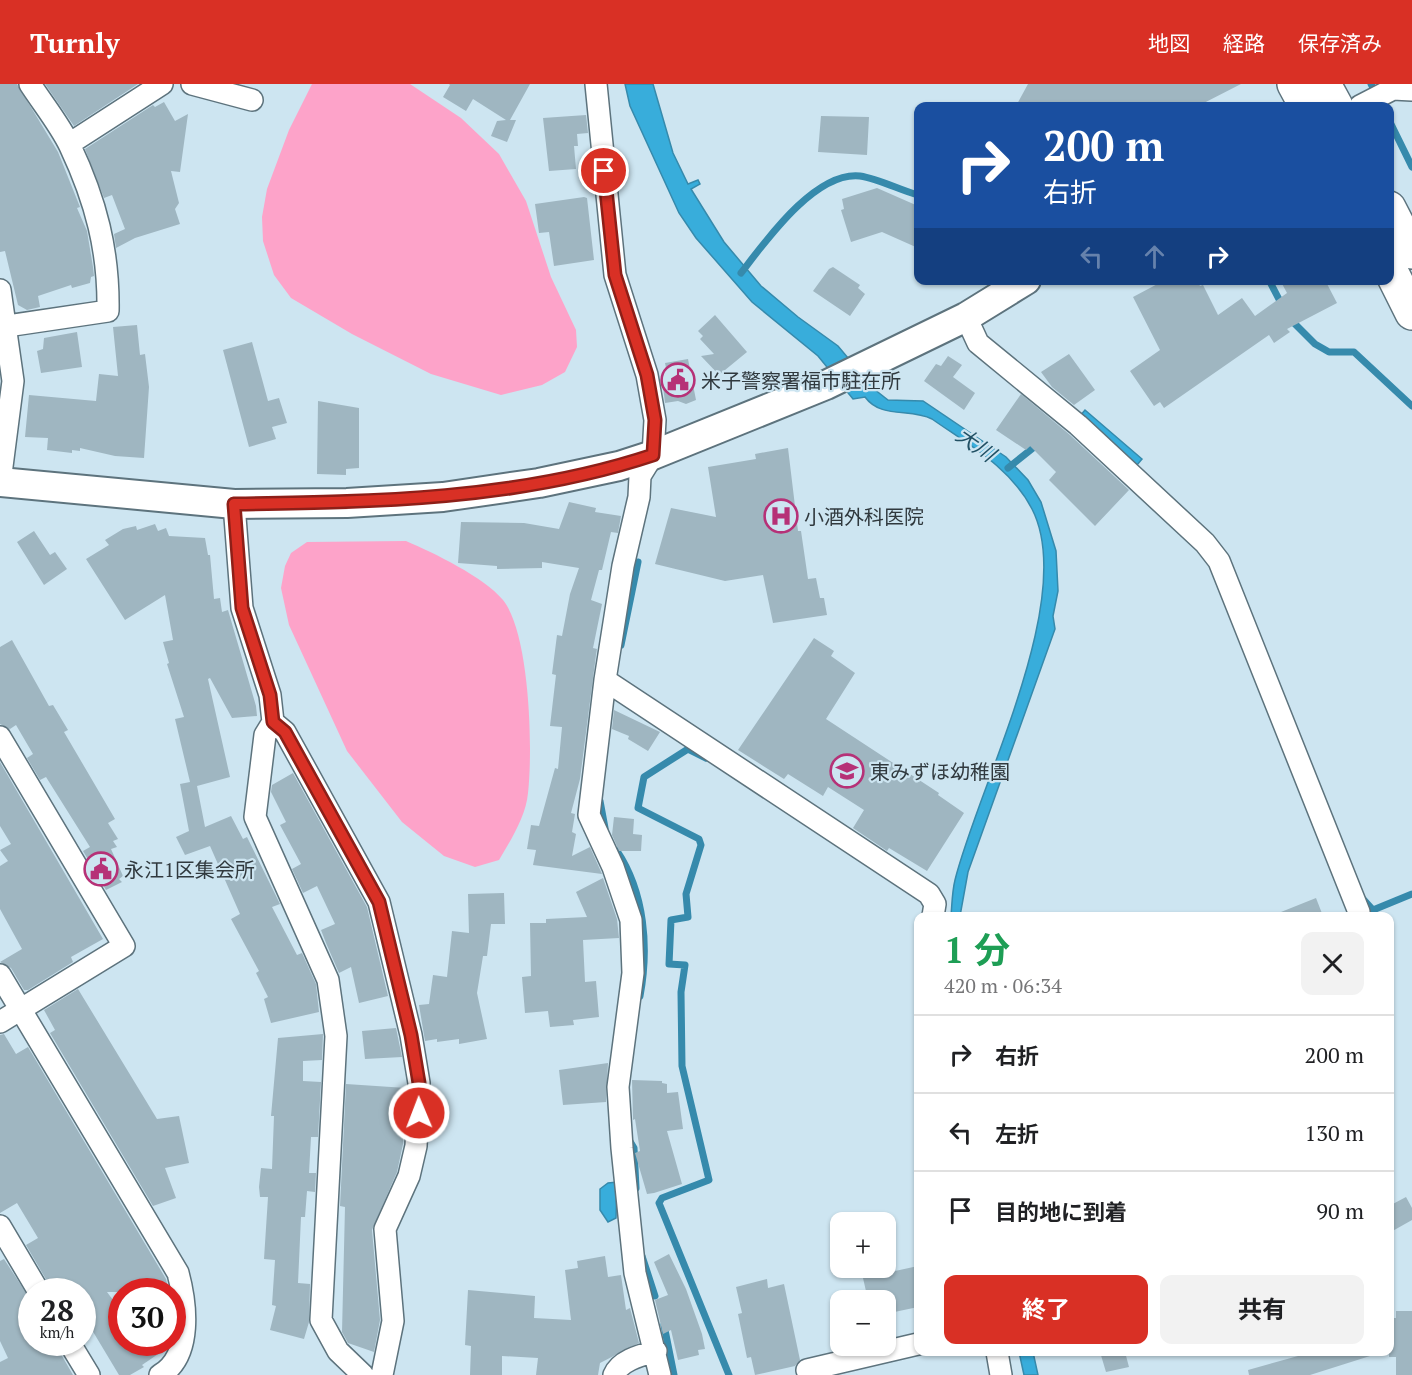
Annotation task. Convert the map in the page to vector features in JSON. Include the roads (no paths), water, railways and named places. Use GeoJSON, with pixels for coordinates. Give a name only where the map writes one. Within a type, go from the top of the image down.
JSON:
{"type":"FeatureCollection","features":[{"type":"Feature","properties":{"kind":"highway"},"geometry":{"type":"LineString","coordinates":[[1294,84],[1304,102]]}},
{"type":"Feature","properties":{"kind":"highway"},"geometry":{"type":"LineString","coordinates":[[1324,84],[1333,102]]}},
{"type":"Feature","properties":{"kind":"highway"},"geometry":{"type":"LineString","coordinates":[[1394,218],[1412,252]]}},
{"type":"Feature","properties":{"kind":"highway"},"geometry":{"type":"LineString","coordinates":[[1394,277],[1412,312]]}},
{"type":"Feature","properties":{"kind":"street"},"geometry":{"type":"LineString","coordinates":[[3,326],[108,311],[108,275],[99,217],[69,144],[30,84]]}},
{"type":"Feature","properties":{"kind":"street"},"geometry":{"type":"LineString","coordinates":[[69,144],[162,84]]}},
{"type":"Feature","properties":{"kind":"street"},"geometry":{"type":"LineString","coordinates":[[192,84],[252,100]]}},
{"type":"Feature","properties":{"kind":"street"},"geometry":{"type":"LineString","coordinates":[[596,84],[615,275],[647,375],[655,420],[653,455],[639,476],[639,497],[622,566],[605,680],[589,815],[613,867],[631,920],[633,973],[618,1087],[635,1273],[656,1351],[660,1375]]}},
{"type":"Feature","properties":{"kind":"street"},"geometry":{"type":"LineString","coordinates":[[1369,102],[1400,88]]}},
{"type":"Feature","properties":{"kind":"street"},"geometry":{"type":"LineString","coordinates":[[0,290],[3,326],[13,381],[0,482],[234,504],[347,503],[443,497],[540,483],[619,466],[653,455],[826,385],[966,317],[1018,285]]}},
{"type":"Feature","properties":{"kind":"street"},"geometry":{"type":"LineString","coordinates":[[966,317],[978,344],[1078,425],[1205,543],[1219,561],[1359,912]]}},
{"type":"Feature","properties":{"kind":"street"},"geometry":{"type":"LineString","coordinates":[[234,504],[242,608],[270,695],[273,722],[265,735],[255,817],[328,980],[336,1036],[321,1320],[334,1346],[363,1375]]}},
{"type":"Feature","properties":{"kind":"street"},"geometry":{"type":"LineString","coordinates":[[605,680],[929,894],[935,904],[934,912]]}},
{"type":"Feature","properties":{"kind":"street"},"geometry":{"type":"LineString","coordinates":[[273,722],[285,732],[379,902],[411,1035],[419,1083],[419,1113],[416,1146],[409,1176],[386,1222],[393,1321],[382,1375]]}},
{"type":"Feature","properties":{"kind":"street"},"geometry":{"type":"LineString","coordinates":[[0,737],[124,946],[0,1022]]}},
{"type":"Feature","properties":{"kind":"street"},"geometry":{"type":"LineString","coordinates":[[0,975],[177,1273],[186,1302],[183,1341],[167,1371],[160,1375]]}},
{"type":"Feature","properties":{"kind":"street"},"geometry":{"type":"LineString","coordinates":[[0,1226],[31,1278]]}},
{"type":"Feature","properties":{"kind":"street"},"geometry":{"type":"LineString","coordinates":[[807,1370],[914,1345]]}},
{"type":"Feature","properties":{"kind":"street"},"geometry":{"type":"LineString","coordinates":[[614,1375],[616,1370],[636,1357],[656,1351]]}},
{"type":"Feature","properties":{"kind":"street"},"geometry":{"type":"LineString","coordinates":[[77,1356],[88,1375]]}},
{"type":"Feature","properties":{"kind":"street"},"geometry":{"type":"LineString","coordinates":[[998,1356],[1001,1375]]}},
{"type":"Feature","properties":{"kind":"water","name":"大川"},"geometry":{"type":"Polygon","coordinates":[[[625,84],[653,84],[673,153],[688,184],[698,180],[700,184],[691,189],[724,242],[761,286],[838,346],[874,389],[888,400],[923,401],[1006,457],[1028,480],[1041,502],[1056,551],[1058,591],[1053,616],[1055,629],[968,872],[961,912],[951,912],[955,880],[1019,693],[1034,641],[1043,591],[1043,547],[1032,509],[1013,481],[1001,469],[932,419],[887,411],[872,404],[865,397],[853,399],[818,356],[752,302],[696,238],[679,213],[630,106],[625,84]]]}},
{"type":"Feature","properties":{"kind":"water"},"geometry":{"type":"Polygon","coordinates":[[[1085,410],[1142,459],[1137,465],[1080,416],[1085,410]]]}},
{"type":"Feature","properties":{"kind":"water"},"geometry":{"type":"Polygon","coordinates":[[[617,1182],[616,1218],[608,1222],[600,1210],[600,1189],[608,1183],[617,1182]]]}},
{"type":"Feature","properties":{"kind":"water"},"geometry":{"type":"Polygon","coordinates":[[[1020,1356],[1034,1356],[1038,1375],[1024,1375],[1020,1356]]]}},
{"type":"Feature","properties":{"kind":"waterway"},"geometry":{"type":"LineString","coordinates":[[1371,84],[1380,102]]}},
{"type":"Feature","properties":{"kind":"waterway"},"geometry":{"type":"LineString","coordinates":[[1394,130],[1412,167]]}},
{"type":"Feature","properties":{"kind":"waterway"},"geometry":{"type":"LineString","coordinates":[[741,273],[777,227],[793,211],[809,196],[843,177],[860,176],[914,194]]}},
{"type":"Feature","properties":{"kind":"waterway"},"geometry":{"type":"LineString","coordinates":[[1272,285],[1283,307]]}},
{"type":"Feature","properties":{"kind":"waterway"},"geometry":{"type":"LineString","coordinates":[[1290,319],[1315,344],[1329,352],[1354,352],[1412,406]]}},
{"type":"Feature","properties":{"kind":"waterway"},"geometry":{"type":"LineString","coordinates":[[1008,468],[1038,444]]}},
{"type":"Feature","properties":{"kind":"waterway"},"geometry":{"type":"LineString","coordinates":[[621,645],[638,562]]}},
{"type":"Feature","properties":{"kind":"waterway"},"geometry":{"type":"LineString","coordinates":[[706,758],[688,749],[644,777],[638,808],[699,839],[701,845],[686,894],[688,917],[671,920],[669,964],[685,965],[681,992],[682,1066],[709,1180],[662,1198],[659,1203],[729,1375]]}},
{"type":"Feature","properties":{"kind":"waterway"},"geometry":{"type":"LineString","coordinates":[[600,801],[605,828]]}},
{"type":"Feature","properties":{"kind":"waterway"},"geometry":{"type":"LineString","coordinates":[[617,851],[634,885],[642,921],[644,959],[640,996]]}},
{"type":"Feature","properties":{"kind":"waterway"},"geometry":{"type":"LineString","coordinates":[[1364,900],[1373,910],[1412,894]]}},
{"type":"Feature","properties":{"kind":"waterway"},"geometry":{"type":"LineString","coordinates":[[628,1138],[634,1148],[636,1188]]}},
{"type":"Feature","properties":{"kind":"waterway"},"geometry":{"type":"LineString","coordinates":[[642,1256],[655,1296]]}},
{"type":"Feature","properties":{"kind":"waterway"},"geometry":{"type":"LineString","coordinates":[[664,1325],[674,1375]]}},
{"type":"Feature","properties":{"kind":"place","name":"米子警察署福市駐在所"},"geometry":{"type":"Point","coordinates":[678,380]}},
{"type":"Feature","properties":{"kind":"place","name":"小酒外科医院"},"geometry":{"type":"Point","coordinates":[781,516]}},
{"type":"Feature","properties":{"kind":"place","name":"東みずほ幼稚園"},"geometry":{"type":"Point","coordinates":[847,771]}},
{"type":"Feature","properties":{"kind":"place","name":"永江1区集会所"},"geometry":{"type":"Point","coordinates":[101,869]}}]}
